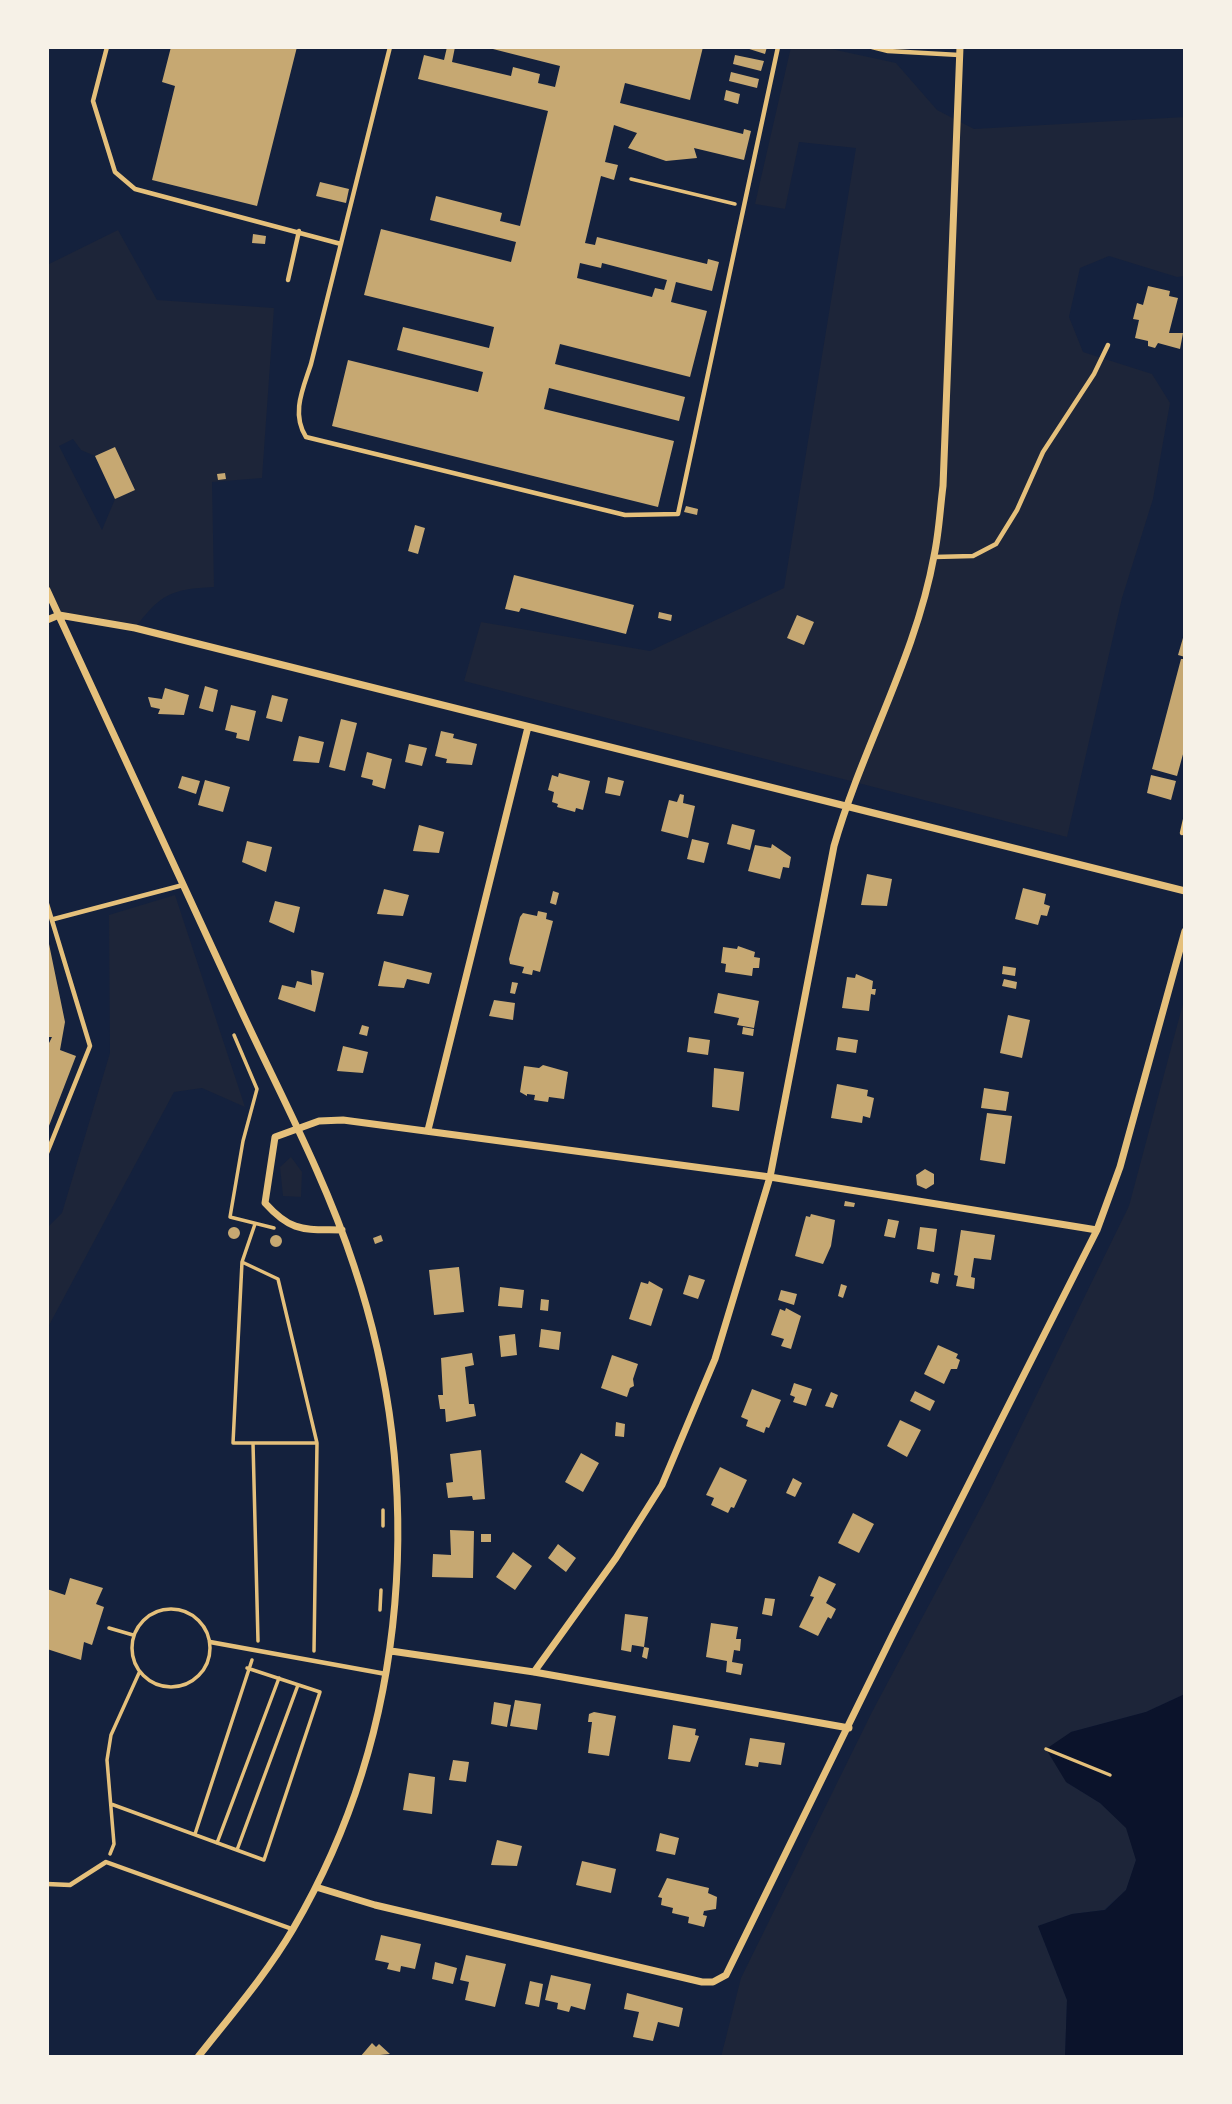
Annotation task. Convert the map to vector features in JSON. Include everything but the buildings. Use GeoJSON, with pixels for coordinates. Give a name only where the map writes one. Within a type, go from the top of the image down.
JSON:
{"type":"FeatureCollection","features":[{"type":"Feature","properties":{"kind":"street"},"geometry":{"type":"LineString","coordinates":[[534,1672],[616,1558],[662,1485],[715,1359],[770,1177],[834,846],[845,805],[900,664],[934,557],[943,486],[960,51]]}},
{"type":"Feature","properties":{"kind":"street"},"geometry":{"type":"LineString","coordinates":[[47,590],[342,1230],[376,1339],[391,1425],[399,1549],[391,1651],[376,1725],[352,1800],[316,1887],[293,1930],[264,1975],[198,2057]]}},
{"type":"Feature","properties":{"kind":"street"},"geometry":{"type":"LineString","coordinates":[[47,620],[59,615],[135,628],[1185,891]]}},
{"type":"Feature","properties":{"kind":"street"},"geometry":{"type":"LineString","coordinates":[[428,1130],[528,727]]}},
{"type":"Feature","properties":{"kind":"street"},"geometry":{"type":"LineString","coordinates":[[316,1887],[375,1905],[713,1982],[726,1975],[849,1728],[893,1633],[1097,1230],[1120,1167],[1185,930]]}},
{"type":"Feature","properties":{"kind":"street"},"geometry":{"type":"LineString","coordinates":[[342,1230],[304,1228],[283,1223],[265,1203],[275,1137],[319,1121],[344,1120],[770,1177],[1097,1230]]}},
{"type":"Feature","properties":{"kind":"street"},"geometry":{"type":"LineString","coordinates":[[391,1651],[534,1672],[849,1728]]}},
{"type":"Feature","properties":{"kind":"lane"},"geometry":{"type":"LineString","coordinates":[[107,47],[93,101],[115,172],[135,189],[341,244]]}},
{"type":"Feature","properties":{"kind":"lane"},"geometry":{"type":"LineString","coordinates":[[390,47],[298,405],[298,425],[306,437],[625,515],[678,514],[778,47]]}},
{"type":"Feature","properties":{"kind":"lane"},"geometry":{"type":"LineString","coordinates":[[872,47],[888,51],[960,51]]}},
{"type":"Feature","properties":{"kind":"lane"},"geometry":{"type":"LineString","coordinates":[[288,280],[299,232]]}},
{"type":"Feature","properties":{"kind":"lane"},"geometry":{"type":"LineString","coordinates":[[934,557],[973,556],[996,544],[1017,510],[1043,452],[1094,374],[1108,345]]}},
{"type":"Feature","properties":{"kind":"lane"},"geometry":{"type":"LineString","coordinates":[[1182,834],[1185,820]]}},
{"type":"Feature","properties":{"kind":"lane"},"geometry":{"type":"LineString","coordinates":[[54,919],[183,885]]}},
{"type":"Feature","properties":{"kind":"lane"},"geometry":{"type":"LineString","coordinates":[[47,904],[54,919],[90,1045],[47,1153]]}},
{"type":"Feature","properties":{"kind":"lane"},"geometry":{"type":"LineString","coordinates":[[210,1642],[386,1674]]}},
{"type":"Feature","properties":{"kind":"lane"},"geometry":{"type":"LineString","coordinates":[[47,1884],[70,1885],[106,1862],[293,1930]]}},
{"type":"Feature","properties":{"kind":"path"},"geometry":{"type":"LineString","coordinates":[[631,179],[744,206]]}},
{"type":"Feature","properties":{"kind":"path"},"geometry":{"type":"LineString","coordinates":[[234,1035],[257,1089],[243,1141],[230,1217],[276,1228]]}},
{"type":"Feature","properties":{"kind":"path"},"geometry":{"type":"LineString","coordinates":[[255,1224],[242,1262],[233,1443],[317,1443]]}},
{"type":"Feature","properties":{"kind":"path"},"geometry":{"type":"LineString","coordinates":[[242,1262],[278,1279],[317,1443],[313,1661]]}},
{"type":"Feature","properties":{"kind":"path"},"geometry":{"type":"LineString","coordinates":[[253,1443],[258,1651]]}},
{"type":"Feature","properties":{"kind":"path"},"geometry":{"type":"LineString","coordinates":[[383,1507],[383,1535]]}},
{"type":"Feature","properties":{"kind":"path"},"geometry":{"type":"LineString","coordinates":[[379,1618],[382,1576]]}},
{"type":"Feature","properties":{"kind":"path"},"geometry":{"type":"LineString","coordinates":[[174,1609],[198,1619],[210,1642],[206,1667],[187,1685],[161,1687],[139,1672],[131,1648],[134,1635],[149,1615],[174,1609]]}},
{"type":"Feature","properties":{"kind":"path"},"geometry":{"type":"LineString","coordinates":[[109,1628],[134,1635]]}},
{"type":"Feature","properties":{"kind":"path"},"geometry":{"type":"LineString","coordinates":[[111,1804],[195,1835],[264,1860],[320,1692],[247,1668],[195,1835]]}},
{"type":"Feature","properties":{"kind":"path"},"geometry":{"type":"LineString","coordinates":[[106,1862],[114,1844],[107,1760],[111,1735],[139,1672]]}},
{"type":"Feature","properties":{"kind":"path"},"geometry":{"type":"LineString","coordinates":[[218,1843],[279,1678]]}},
{"type":"Feature","properties":{"kind":"path"},"geometry":{"type":"LineString","coordinates":[[237,1850],[298,1685]]}},
{"type":"Feature","properties":{"kind":"path"},"geometry":{"type":"LineString","coordinates":[[1046,1749],[1110,1775]]}},
{"type":"Feature","properties":{"kind":"shaded area"},"geometry":{"type":"Polygon","coordinates":[[[791,47],[822,47],[896,63],[937,110],[974,129],[1185,117],[1185,276],[1177,277],[1109,256],[1080,268],[1069,317],[1083,352],[1152,374],[1170,403],[1153,499],[1122,598],[1067,837],[464,681],[481,622],[650,651],[784,588],[856,148],[799,142],[785,209],[755,204],[791,47]]]}},
{"type":"Feature","properties":{"kind":"shaded area"},"geometry":{"type":"Polygon","coordinates":[[[118,230],[157,300],[274,308],[262,478],[212,482],[214,587],[187,589],[168,596],[152,608],[135,628],[59,615],[47,590],[47,265],[118,230]],[[73,439],[59,446],[102,530],[115,499],[135,489],[115,447],[95,456],[81,450],[73,439]]]}},
{"type":"Feature","properties":{"kind":"shaded area"},"geometry":{"type":"Polygon","coordinates":[[[175,895],[245,1107],[202,1088],[174,1092],[47,1329],[47,1228],[62,1213],[110,1053],[109,915],[175,895]]]}},
{"type":"Feature","properties":{"kind":"shaded area"},"geometry":{"type":"Polygon","coordinates":[[[1185,996],[1185,1694],[1146,1712],[1071,1732],[1066,1782],[1100,1803],[1127,1828],[1136,1860],[1126,1890],[1104,1910],[1072,1914],[1038,1926],[1067,2000],[1065,2057],[721,2057],[741,1978],[872,1712],[988,1494],[1129,1206],[1185,996]]]}},
{"type":"Feature","properties":{"kind":"shaded area"},"geometry":{"type":"Polygon","coordinates":[[[291,1157],[302,1172],[301,1197],[283,1196],[280,1167],[291,1157]]]}},
{"type":"Feature","properties":{"kind":"shaded area"},"geometry":{"type":"Polygon","coordinates":[[[1185,1694],[1185,2057],[1065,2057],[1067,2000],[1038,1926],[1072,1914],[1105,1910],[1126,1890],[1136,1860],[1126,1828],[1100,1803],[1066,1782],[1046,1749],[1071,1732],[1146,1712],[1185,1694]]]}}]}
